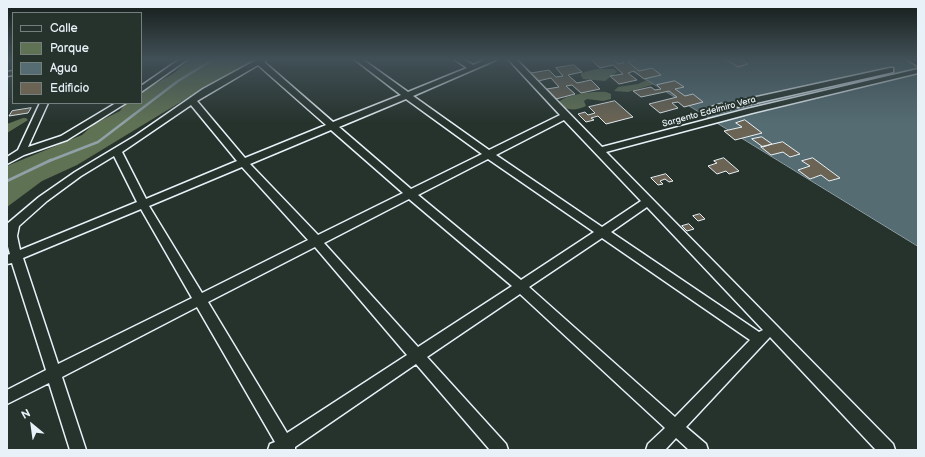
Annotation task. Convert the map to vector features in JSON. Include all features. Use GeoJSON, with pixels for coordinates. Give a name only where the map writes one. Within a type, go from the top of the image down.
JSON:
{"type":"FeatureCollection","features":[{"type":"Feature","properties":{"kind":"street"},"geometry":{"type":"LineString","coordinates":[[142,89],[155,80]]}},
{"type":"Feature","properties":{"kind":"street"},"geometry":{"type":"LineString","coordinates":[[78,450],[53,374],[11,258],[10,227],[43,199],[78,174],[224,80]]}},
{"type":"Feature","properties":{"kind":"street"},"geometry":{"type":"LineString","coordinates":[[283,80],[410,194],[520,286],[674,428],[700,450]]}},
{"type":"Feature","properties":{"kind":"street"},"geometry":{"type":"LineString","coordinates":[[387,80],[488,154],[603,231],[759,339]]}},
{"type":"Feature","properties":{"kind":"street"},"geometry":{"type":"LineString","coordinates":[[11,258],[442,80]]}},
{"type":"Feature","properties":{"kind":"street"},"geometry":{"type":"LineString","coordinates":[[531,80],[887,450]]}},
{"type":"Feature","properties":{"kind":"street","name":"Sargento Edelmiro Vera"},"geometry":{"type":"LineString","coordinates":[[750,111],[738,104],[845,80]]}},
{"type":"Feature","properties":{"kind":"street","name":"Sargento Edelmiro Vera"},"geometry":{"type":"LineString","coordinates":[[599,151],[750,111],[879,80]]}},
{"type":"Feature","properties":{"kind":"street"},"geometry":{"type":"LineString","coordinates":[[192,101],[244,163],[316,241],[500,450]]}},
{"type":"Feature","properties":{"kind":"street"},"geometry":{"type":"LineString","coordinates":[[21,153],[44,104]]}},
{"type":"Feature","properties":{"kind":"street"},"geometry":{"type":"LineString","coordinates":[[7,161],[21,153],[64,138],[120,104]]}},
{"type":"Feature","properties":{"kind":"street"},"geometry":{"type":"LineString","coordinates":[[7,397],[565,116]]}},
{"type":"Feature","properties":{"kind":"street"},"geometry":{"type":"LineString","coordinates":[[116,150],[143,204],[200,299],[283,448],[520,286],[649,201]]}},
{"type":"Feature","properties":{"kind":"street"},"geometry":{"type":"LineString","coordinates":[[7,155],[21,153]]}},
{"type":"Feature","properties":{"kind":"street"},"geometry":{"type":"LineString","coordinates":[[654,450],[770,329]]}},
{"type":"Feature","properties":{"kind":"green space"},"geometry":{"type":"Polygon","coordinates":[[[161,80],[217,80],[77,165],[42,181],[7,207],[7,166],[82,135],[94,124],[120,111],[124,104],[142,104],[142,91],[161,80]]]}},
{"type":"Feature","properties":{"kind":"green space"},"geometry":{"type":"Polygon","coordinates":[[[646,80],[652,80],[658,83],[628,92],[614,91],[618,87],[638,84],[646,80]]]}},
{"type":"Feature","properties":{"kind":"green space"},"geometry":{"type":"Polygon","coordinates":[[[606,92],[611,94],[611,99],[603,101],[587,99],[584,101],[586,106],[578,109],[568,109],[558,103],[573,95],[606,92]]]}},
{"type":"Feature","properties":{"kind":"green space"},"geometry":{"type":"Polygon","coordinates":[[[23,118],[28,120],[7,133],[7,124],[23,118]]]}},
{"type":"Feature","properties":{"kind":"water"},"geometry":{"type":"Polygon","coordinates":[[[648,80],[918,80],[918,246],[648,80]]]}},
{"type":"Feature","properties":{"kind":"building"},"geometry":{"type":"Polygon","coordinates":[[[553,80],[574,80],[577,83],[591,80],[600,89],[581,93],[572,85],[566,86],[575,94],[556,99],[547,89],[559,87],[553,80]]]}},
{"type":"Feature","properties":{"kind":"building"},"geometry":{"type":"Polygon","coordinates":[[[615,80],[636,80],[619,84],[615,80]]]}},
{"type":"Feature","properties":{"kind":"building"},"geometry":{"type":"Polygon","coordinates":[[[675,81],[684,87],[675,89],[685,96],[693,94],[703,102],[684,107],[678,102],[672,103],[678,108],[660,113],[649,104],[677,97],[669,91],[641,97],[633,91],[651,87],[655,90],[661,89],[657,85],[675,81]]]}},
{"type":"Feature","properties":{"kind":"building"},"geometry":{"type":"Polygon","coordinates":[[[615,101],[633,117],[606,124],[598,116],[591,118],[594,120],[586,122],[578,114],[585,112],[588,115],[595,113],[589,107],[615,101]]]}},
{"type":"Feature","properties":{"kind":"building"},"geometry":{"type":"Polygon","coordinates":[[[722,103],[731,110],[720,113],[712,106],[722,103]]]}},
{"type":"Feature","properties":{"kind":"building"},"geometry":{"type":"Polygon","coordinates":[[[31,108],[28,113],[9,116],[12,111],[31,108]]]}},
{"type":"Feature","properties":{"kind":"building"},"geometry":{"type":"Polygon","coordinates":[[[745,120],[762,133],[735,140],[724,131],[742,127],[736,123],[745,120]]]}},
{"type":"Feature","properties":{"kind":"building"},"geometry":{"type":"Polygon","coordinates":[[[762,137],[772,144],[763,147],[752,139],[762,137]]]}},
{"type":"Feature","properties":{"kind":"building"},"geometry":{"type":"Polygon","coordinates":[[[783,142],[800,154],[790,157],[783,152],[771,155],[761,147],[783,142]]]}},
{"type":"Feature","properties":{"kind":"building"},"geometry":{"type":"Polygon","coordinates":[[[724,158],[739,171],[729,174],[726,171],[717,174],[708,166],[717,163],[714,161],[724,158]]]}},
{"type":"Feature","properties":{"kind":"building"},"geometry":{"type":"Polygon","coordinates":[[[813,158],[840,178],[829,181],[821,175],[810,179],[798,170],[810,166],[802,161],[813,158]]]}},
{"type":"Feature","properties":{"kind":"building"},"geometry":{"type":"Polygon","coordinates":[[[666,174],[673,181],[669,182],[665,179],[660,181],[663,184],[658,185],[651,178],[666,174]]]}},
{"type":"Feature","properties":{"kind":"building"},"geometry":{"type":"Polygon","coordinates":[[[700,214],[705,219],[698,221],[693,216],[700,214]]]}},
{"type":"Feature","properties":{"kind":"building"},"geometry":{"type":"Polygon","coordinates":[[[689,224],[694,229],[687,231],[682,226],[689,224]]]}},
{"type":"Feature","properties":{"kind":"waterway"},"geometry":{"type":"LineString","coordinates":[[49,161],[98,142],[179,80]]}},
{"type":"Feature","properties":{"kind":"waterway"},"geometry":{"type":"LineString","coordinates":[[7,181],[51,160]]}}]}
